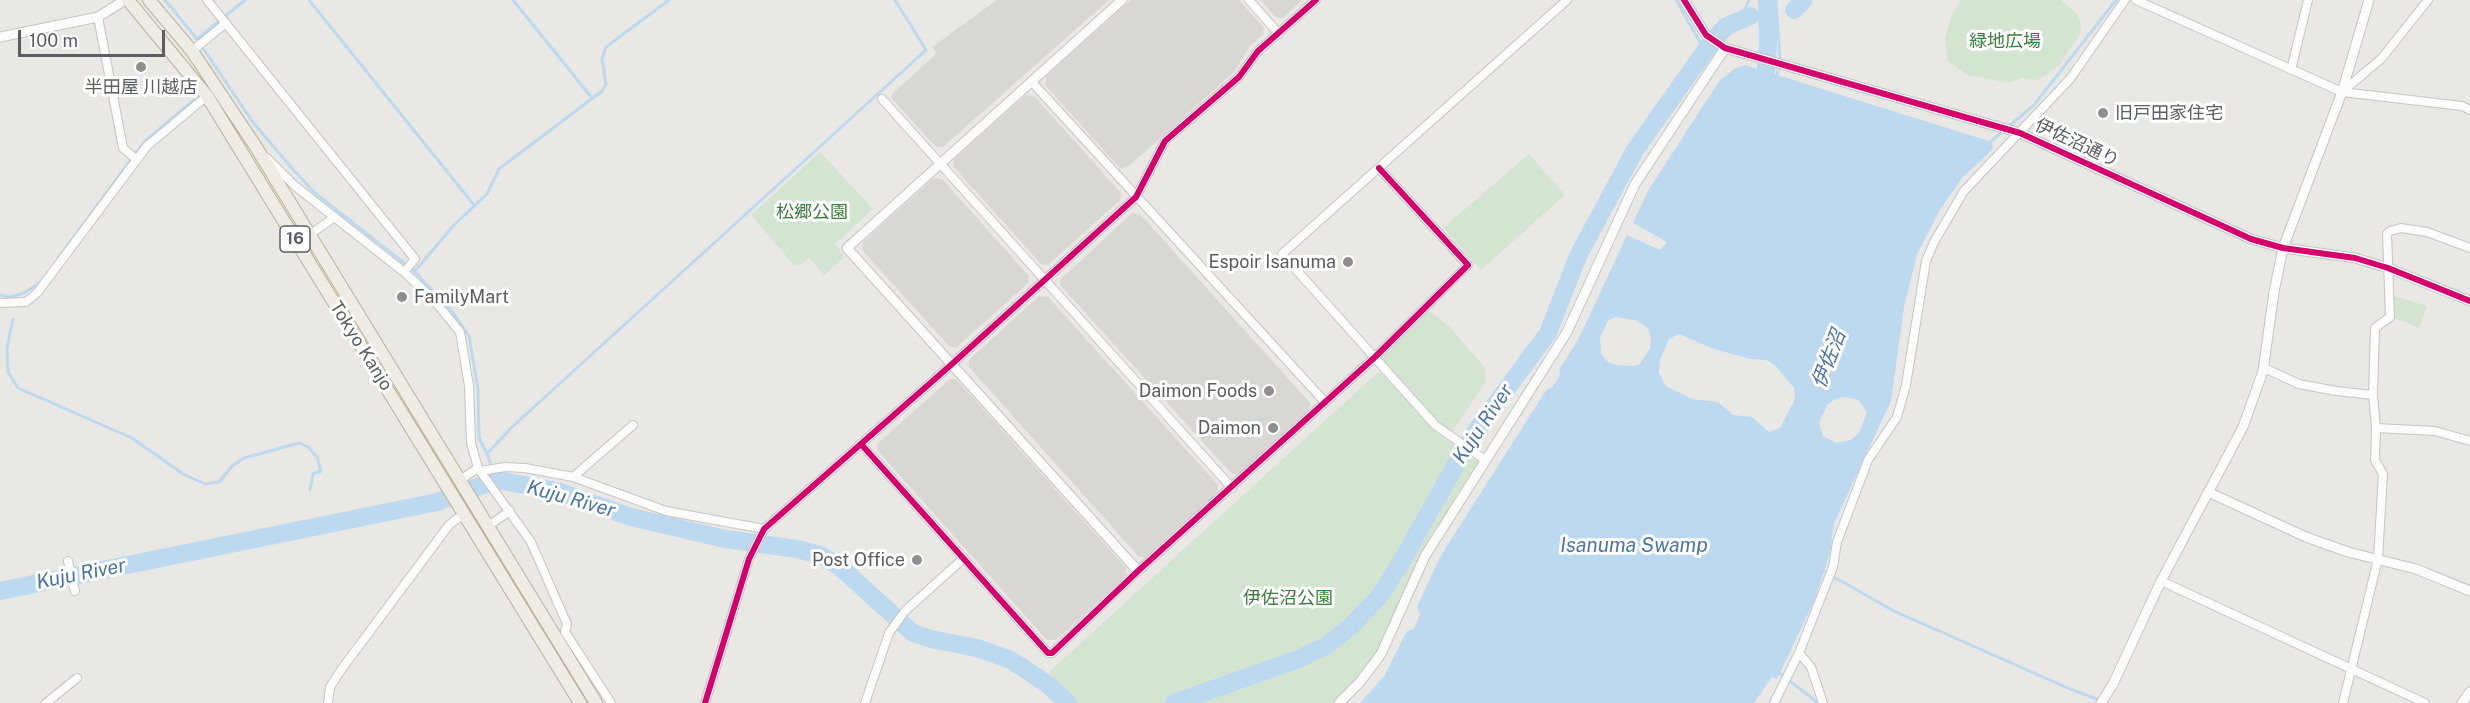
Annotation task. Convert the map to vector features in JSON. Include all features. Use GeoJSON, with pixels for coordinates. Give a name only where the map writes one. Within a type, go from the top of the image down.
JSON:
{"type":"FeatureCollection","features":[{"type":"Feature","properties":{"kind":"highway","name":"Tokyo Kanjo"},"geometry":{"type":"LineString","coordinates":[[126,0],[207,96],[580,703]]}},
{"type":"Feature","properties":{"kind":"highway","name":"Tokyo Kanjo"},"geometry":{"type":"LineString","coordinates":[[149,0],[192,51],[256,147],[596,703]]}},
{"type":"Feature","properties":{"kind":"street"},"geometry":{"type":"LineString","coordinates":[[0,37],[98,17],[126,0]]}},
{"type":"Feature","properties":{"kind":"street"},"geometry":{"type":"LineString","coordinates":[[207,0],[415,259],[404,272]]}},
{"type":"Feature","properties":{"kind":"street"},"geometry":{"type":"LineString","coordinates":[[1122,0],[848,245],[848,248],[1138,571]]}},
{"type":"Feature","properties":{"kind":"street"},"geometry":{"type":"LineString","coordinates":[[1249,0],[1279,34]]}},
{"type":"Feature","properties":{"kind":"street"},"geometry":{"type":"LineString","coordinates":[[705,703],[751,556],[764,529],[952,364],[1136,197],[1165,141],[1239,77],[1258,51],[1316,0]]}},
{"type":"Feature","properties":{"kind":"street"},"geometry":{"type":"LineString","coordinates":[[1485,460],[1455,442],[1435,425],[1378,364],[1375,357],[1282,254],[1567,0]]}},
{"type":"Feature","properties":{"kind":"street","name":"伊佐沼通り"},"geometry":{"type":"LineString","coordinates":[[1684,0],[1706,35],[1722,46],[2020,133],[2219,226],[2283,248],[2355,258],[2388,268],[2470,301]]}},
{"type":"Feature","properties":{"kind":"street"},"geometry":{"type":"LineString","coordinates":[[1774,703],[1799,653],[1833,567],[1837,542],[1868,460],[1897,417],[1906,385],[1926,261],[1964,191],[2070,80],[2125,0]]}},
{"type":"Feature","properties":{"kind":"street"},"geometry":{"type":"LineString","coordinates":[[2136,0],[2342,92],[2462,106],[2470,110]]}},
{"type":"Feature","properties":{"kind":"street"},"geometry":{"type":"LineString","coordinates":[[2291,70],[2308,0]]}},
{"type":"Feature","properties":{"kind":"street"},"geometry":{"type":"LineString","coordinates":[[2101,703],[2113,684],[2161,581],[2243,427],[2264,368],[2274,292],[2283,248],[2342,92],[2369,0]]}},
{"type":"Feature","properties":{"kind":"street"},"geometry":{"type":"LineString","coordinates":[[2342,92],[2382,58],[2428,0]]}},
{"type":"Feature","properties":{"kind":"street"},"geometry":{"type":"LineString","coordinates":[[98,17],[123,148],[133,157]]}},
{"type":"Feature","properties":{"kind":"street"},"geometry":{"type":"LineString","coordinates":[[192,51],[226,23]]}},
{"type":"Feature","properties":{"kind":"street"},"geometry":{"type":"LineString","coordinates":[[1339,703],[1360,682],[1382,654],[1425,556],[1567,332],[1635,184],[1722,46]]}},
{"type":"Feature","properties":{"kind":"street"},"geometry":{"type":"LineString","coordinates":[[1031,81],[1325,402]]}},
{"type":"Feature","properties":{"kind":"street"},"geometry":{"type":"LineString","coordinates":[[0,303],[26,302],[37,293],[133,157],[207,96]]}},
{"type":"Feature","properties":{"kind":"street"},"geometry":{"type":"LineString","coordinates":[[882,99],[1232,488]]}},
{"type":"Feature","properties":{"kind":"street"},"geometry":{"type":"LineString","coordinates":[[256,147],[295,186],[404,272],[434,299],[460,332],[469,386],[471,443],[480,469],[531,542],[567,624],[560,645]]}},
{"type":"Feature","properties":{"kind":"street"},"geometry":{"type":"LineString","coordinates":[[861,444],[1048,653],[1052,653],[1138,571],[1375,357],[1468,265],[1379,168]]}},
{"type":"Feature","properties":{"kind":"street"},"geometry":{"type":"LineString","coordinates":[[309,235],[335,217]]}},
{"type":"Feature","properties":{"kind":"street"},"geometry":{"type":"LineString","coordinates":[[2343,703],[2378,559],[2383,474],[2375,460],[2376,428],[2373,394],[2376,328],[2390,317],[2387,234],[2394,229],[2427,232],[2470,248]]}},
{"type":"Feature","properties":{"kind":"street"},"geometry":{"type":"LineString","coordinates":[[2264,368],[2299,384],[2336,391],[2373,394]]}},
{"type":"Feature","properties":{"kind":"street"},"geometry":{"type":"LineString","coordinates":[[573,477],[633,425]]}},
{"type":"Feature","properties":{"kind":"street"},"geometry":{"type":"LineString","coordinates":[[2376,428],[2435,431],[2470,441]]}},
{"type":"Feature","properties":{"kind":"street"},"geometry":{"type":"LineString","coordinates":[[460,480],[480,469],[505,466],[525,468],[573,477],[601,490],[666,511],[764,529]]}},
{"type":"Feature","properties":{"kind":"street"},"geometry":{"type":"LineString","coordinates":[[2208,492],[2306,537],[2416,569],[2470,591]]}},
{"type":"Feature","properties":{"kind":"street"},"geometry":{"type":"LineString","coordinates":[[488,526],[510,511]]}},
{"type":"Feature","properties":{"kind":"street"},"geometry":{"type":"LineString","coordinates":[[328,703],[330,687],[341,670],[449,525],[465,513]]}},
{"type":"Feature","properties":{"kind":"street"},"geometry":{"type":"LineString","coordinates":[[865,703],[889,633],[905,611],[964,558]]}},
{"type":"Feature","properties":{"kind":"street"},"geometry":{"type":"LineString","coordinates":[[68,561],[75,591]]}},
{"type":"Feature","properties":{"kind":"street"},"geometry":{"type":"LineString","coordinates":[[2161,581],[2425,703]]}},
{"type":"Feature","properties":{"kind":"street"},"geometry":{"type":"LineString","coordinates":[[565,632],[610,703]]}},
{"type":"Feature","properties":{"kind":"street"},"geometry":{"type":"LineString","coordinates":[[1799,653],[1811,667],[1823,703]]}},
{"type":"Feature","properties":{"kind":"street"},"geometry":{"type":"LineString","coordinates":[[46,703],[77,678]]}},
{"type":"Feature","properties":{"kind":"street"},"geometry":{"type":"LineString","coordinates":[[2462,703],[2470,692]]}},
{"type":"Feature","properties":{"kind":"shaded area"},"geometry":{"type":"Polygon","coordinates":[[[997,0],[1109,0],[943,147],[936,147],[892,99],[892,94],[937,53],[932,47],[997,0]]]}},
{"type":"Feature","properties":{"kind":"shaded area"},"geometry":{"type":"Polygon","coordinates":[[[1131,0],[1239,0],[1264,28],[1263,35],[1250,46],[1234,72],[1128,167],[1120,168],[1045,85],[1046,76],[1131,0]]]}},
{"type":"Feature","properties":{"kind":"shaded area"},"geometry":{"type":"Polygon","coordinates":[[[1261,0],[1302,0],[1283,18],[1275,17],[1261,0]]]}},
{"type":"Feature","properties":{"kind":"shaded area"},"geometry":{"type":"Polygon","coordinates":[[[1026,95],[1034,96],[1121,193],[1120,200],[1048,265],[1041,264],[953,166],[954,159],[1026,95]]]}},
{"type":"Feature","properties":{"kind":"shaded area"},"geometry":{"type":"Polygon","coordinates":[[[934,178],[942,179],[1029,276],[1028,283],[956,348],[949,346],[862,250],[863,242],[934,178]]]}},
{"type":"Feature","properties":{"kind":"shaded area"},"geometry":{"type":"Polygon","coordinates":[[[1132,213],[1140,214],[1310,403],[1309,410],[1239,474],[1231,473],[1060,285],[1060,280],[1132,213]]]}},
{"type":"Feature","properties":{"kind":"shaded area"},"geometry":{"type":"Polygon","coordinates":[[[1039,296],[1048,297],[1218,485],[1218,493],[1146,557],[1139,557],[969,367],[969,360],[1039,296]]]}},
{"type":"Feature","properties":{"kind":"shaded area"},"geometry":{"type":"Polygon","coordinates":[[[950,379],[956,379],[1126,568],[1126,576],[1056,640],[1047,640],[877,450],[878,443],[950,379]]]}},
{"type":"Feature","properties":{"kind":"green space","name":"緑地広場"},"geometry":{"type":"Polygon","coordinates":[[[1961,0],[2061,0],[2077,14],[2081,24],[2080,34],[2058,67],[2037,80],[2021,78],[2009,83],[1968,75],[1948,61],[1946,51],[1945,39],[1953,12],[1961,0]]]}},
{"type":"Feature","properties":{"kind":"green space","name":"松郷公園"},"geometry":{"type":"Polygon","coordinates":[[[820,152],[873,209],[835,244],[845,257],[824,275],[809,258],[800,265],[794,265],[751,215],[820,152]]]}},
{"type":"Feature","properties":{"kind":"green space"},"geometry":{"type":"Polygon","coordinates":[[[1529,154],[1565,195],[1481,270],[1443,228],[1529,154]]]}},
{"type":"Feature","properties":{"kind":"green space"},"geometry":{"type":"Polygon","coordinates":[[[2391,295],[2427,306],[2419,328],[2392,317],[2391,295]]]}},
{"type":"Feature","properties":{"kind":"green space"},"geometry":{"type":"Polygon","coordinates":[[[1429,311],[1450,327],[1485,368],[1486,381],[1450,435],[1382,362],[1383,353],[1429,311]]]}},
{"type":"Feature","properties":{"kind":"green space","name":"伊佐沼公園"},"geometry":{"type":"Polygon","coordinates":[[[1377,373],[1381,373],[1443,438],[1478,462],[1427,543],[1381,648],[1335,703],[1075,703],[1049,672],[1377,373]]]}},
{"type":"Feature","properties":{"kind":"water","name":"Isanuma Swamp"},"geometry":{"type":"Polygon","coordinates":[[[1745,65],[1992,142],[1993,149],[1962,178],[1940,210],[1917,254],[1904,307],[1891,401],[1834,523],[1830,553],[1815,599],[1777,679],[1772,677],[1754,703],[1360,703],[1385,675],[1407,631],[1414,629],[1420,614],[1417,607],[1440,557],[1547,389],[1552,388],[1560,375],[1559,370],[1579,338],[1627,235],[1660,250],[1667,242],[1633,223],[1649,189],[1720,80],[1734,69],[1745,65]],[[1615,317],[1608,321],[1600,337],[1601,354],[1608,362],[1616,365],[1640,364],[1650,348],[1651,339],[1648,328],[1635,320],[1615,317]],[[1679,334],[1669,339],[1660,360],[1659,373],[1666,386],[1692,399],[1718,402],[1733,415],[1752,417],[1769,432],[1780,428],[1795,399],[1794,388],[1775,365],[1766,360],[1750,359],[1714,349],[1679,334]],[[1844,397],[1835,399],[1827,405],[1819,423],[1823,436],[1836,443],[1851,440],[1859,433],[1867,413],[1859,400],[1844,397]]]}},
{"type":"Feature","properties":{"kind":"waterway"},"geometry":{"type":"LineString","coordinates":[[165,0],[197,39]]}},
{"type":"Feature","properties":{"kind":"waterway"},"geometry":{"type":"LineString","coordinates":[[245,0],[197,39],[252,121],[315,193],[414,271],[452,311],[469,336],[478,389],[479,438],[487,454]]}},
{"type":"Feature","properties":{"kind":"waterway"},"geometry":{"type":"LineString","coordinates":[[309,0],[474,205]]}},
{"type":"Feature","properties":{"kind":"waterway"},"geometry":{"type":"LineString","coordinates":[[513,0],[592,98]]}},
{"type":"Feature","properties":{"kind":"waterway"},"geometry":{"type":"LineString","coordinates":[[415,271],[454,225],[487,194],[499,169],[602,91],[606,84],[602,59],[606,47],[669,0]]}},
{"type":"Feature","properties":{"kind":"waterway"},"geometry":{"type":"LineString","coordinates":[[497,480],[487,454],[511,428],[926,50],[895,0]]}},
{"type":"Feature","properties":{"kind":"waterway"},"geometry":{"type":"LineString","coordinates":[[1676,0],[1705,51]]}},
{"type":"Feature","properties":{"kind":"waterway"},"geometry":{"type":"LineString","coordinates":[[1725,27],[1744,11],[1749,0]]}},
{"type":"Feature","properties":{"kind":"waterway"},"geometry":{"type":"LineString","coordinates":[[1764,91],[1768,45],[1767,0]]}},
{"type":"Feature","properties":{"kind":"waterway"},"geometry":{"type":"LineString","coordinates":[[1776,0],[1780,60],[1777,76]]}},
{"type":"Feature","properties":{"kind":"waterway"},"geometry":{"type":"LineString","coordinates":[[1794,10],[1804,0]]}},
{"type":"Feature","properties":{"kind":"waterway"},"geometry":{"type":"LineString","coordinates":[[1989,143],[2034,105],[2116,0]]}},
{"type":"Feature","properties":{"kind":"waterway","name":"Kuju River"},"geometry":{"type":"LineString","coordinates":[[1174,703],[1296,660],[1326,646],[1350,627],[1378,598],[1399,566],[1472,436],[1548,333],[1578,256],[1635,150],[1705,51],[1725,27],[1750,16]]}},
{"type":"Feature","properties":{"kind":"waterway"},"geometry":{"type":"LineString","coordinates":[[59,257],[145,141],[194,100]]}},
{"type":"Feature","properties":{"kind":"waterway"},"geometry":{"type":"LineString","coordinates":[[0,295],[11,297],[24,293],[41,282]]}},
{"type":"Feature","properties":{"kind":"waterway"},"geometry":{"type":"LineString","coordinates":[[13,319],[7,348],[8,372],[18,388],[132,438],[183,474],[205,484],[219,482],[232,466],[244,458],[299,443],[308,447],[317,457],[321,471],[313,474],[310,490]]}},
{"type":"Feature","properties":{"kind":"waterway","name":"Kuju River"},"geometry":{"type":"LineString","coordinates":[[0,591],[437,502],[497,480],[557,491],[631,517],[725,539],[797,549],[820,555],[840,567],[913,633],[977,648],[1011,660],[1046,683],[1068,703]]}},
{"type":"Feature","properties":{"kind":"waterway"},"geometry":{"type":"LineString","coordinates":[[1821,570],[1894,611],[2070,689],[2108,703]]}},
{"type":"Feature","properties":{"kind":"waterway"},"geometry":{"type":"LineString","coordinates":[[1777,671],[1818,703]]}},
{"type":"Feature","properties":{"kind":"cycle path"},"geometry":{"type":"LineString","coordinates":[[705,703],[749,559],[764,529],[952,364],[1136,197],[1165,141],[1239,77],[1258,51],[1316,0]]}},
{"type":"Feature","properties":{"kind":"cycle path"},"geometry":{"type":"LineString","coordinates":[[1684,0],[1706,35],[1725,48],[2020,133],[2251,239],[2283,248],[2355,258],[2388,268],[2470,301]]}},
{"type":"Feature","properties":{"kind":"cycle path"},"geometry":{"type":"LineString","coordinates":[[861,444],[1048,653],[1052,653],[1138,571],[1375,357],[1468,265],[1379,168]]}},
{"type":"Feature","properties":{"kind":"place","name":"半田屋 川越店"},"geometry":{"type":"Point","coordinates":[141,67]}},
{"type":"Feature","properties":{"kind":"place","name":"旧戸田家住宅"},"geometry":{"type":"Point","coordinates":[2103,113]}},
{"type":"Feature","properties":{"kind":"place","name":"Espoir Isanuma"},"geometry":{"type":"Point","coordinates":[1348,262]}},
{"type":"Feature","properties":{"kind":"place","name":"FamilyMart"},"geometry":{"type":"Point","coordinates":[402,297]}},
{"type":"Feature","properties":{"kind":"place","name":"Daimon Foods"},"geometry":{"type":"Point","coordinates":[1269,391]}},
{"type":"Feature","properties":{"kind":"place","name":"Daimon"},"geometry":{"type":"Point","coordinates":[1273,428]}},
{"type":"Feature","properties":{"kind":"place","name":"Post Office"},"geometry":{"type":"Point","coordinates":[917,560]}},
{"type":"Feature","properties":{"kind":"water label","name":"伊佐沼"},"geometry":{"type":"Point","coordinates":[1829,359]}}]}
